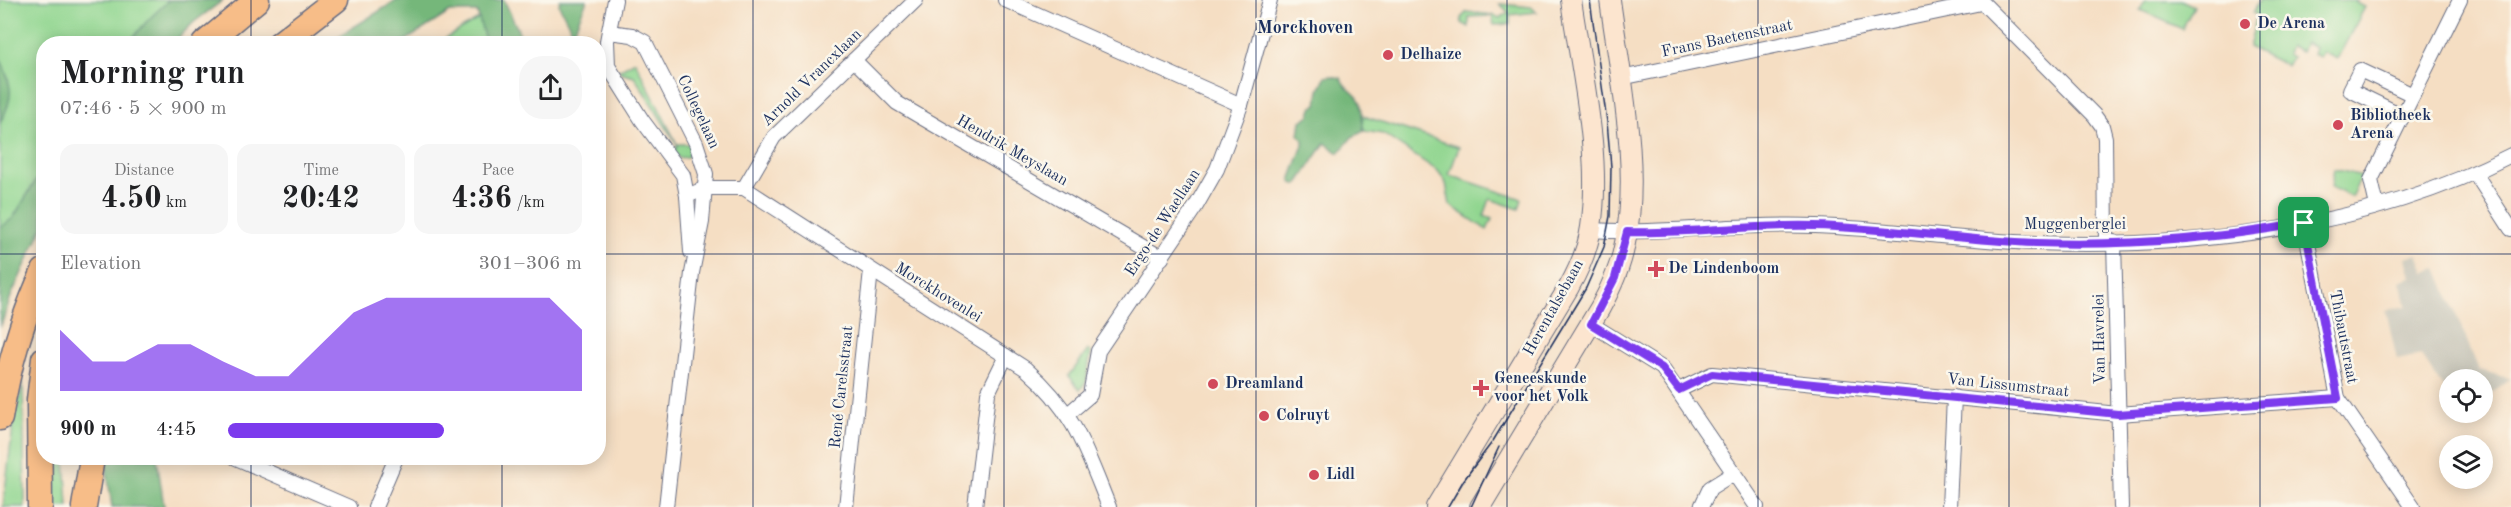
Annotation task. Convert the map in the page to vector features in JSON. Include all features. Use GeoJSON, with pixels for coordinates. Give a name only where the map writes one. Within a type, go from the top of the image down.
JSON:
{"type":"FeatureCollection","features":[{"type":"Feature","properties":{"kind":"highway"},"geometry":{"type":"LineString","coordinates":[[214,36],[257,0]]}},
{"type":"Feature","properties":{"kind":"highway"},"geometry":{"type":"LineString","coordinates":[[289,36],[336,0]]}},
{"type":"Feature","properties":{"kind":"highway"},"geometry":{"type":"LineString","coordinates":[[0,418],[16,344],[36,287]]}},
{"type":"Feature","properties":{"kind":"highway"},"geometry":{"type":"LineString","coordinates":[[39,465],[39,507]]}},
{"type":"Feature","properties":{"kind":"highway"},"geometry":{"type":"LineString","coordinates":[[84,507],[91,465]]}},
{"type":"Feature","properties":{"kind":"highway"},"geometry":{"type":"LineString","coordinates":[[92,465],[97,507]]}},
{"type":"Feature","properties":{"kind":"main road","name":"Herentalsebaan"},"geometry":{"type":"LineString","coordinates":[[1436,507],[1569,287],[1581,261],[1591,230],[1594,185],[1592,155],[1571,0]]}},
{"type":"Feature","properties":{"kind":"main road"},"geometry":{"type":"LineString","coordinates":[[1480,507],[1591,324],[1615,278],[1627,232],[1630,190],[1629,156],[1610,0]]}},
{"type":"Feature","properties":{"kind":"street","name":"Collegelaan"},"geometry":{"type":"LineString","coordinates":[[606,48],[615,0]]}},
{"type":"Feature","properties":{"kind":"street","name":"Arnold Vrancxlaan"},"geometry":{"type":"LineString","coordinates":[[744,188],[766,147],[774,137],[916,0]]}},
{"type":"Feature","properties":{"kind":"street"},"geometry":{"type":"LineString","coordinates":[[1005,0],[1241,105]]}},
{"type":"Feature","properties":{"kind":"street","name":"Ergo-de Waellaan"},"geometry":{"type":"LineString","coordinates":[[1068,414],[1090,395],[1098,351],[1196,206],[1216,169],[1241,105],[1270,0]]}},
{"type":"Feature","properties":{"kind":"street"},"geometry":{"type":"LineString","coordinates":[[2377,206],[2371,180],[2460,0]]}},
{"type":"Feature","properties":{"kind":"street","name":"Frans Baetenstraat"},"geometry":{"type":"LineString","coordinates":[[1621,78],[1981,1]]}},
{"type":"Feature","properties":{"kind":"street","name":"Van Havrelei"},"geometry":{"type":"LineString","coordinates":[[1981,1],[2094,115],[2102,126],[2105,138],[2121,507]]}},
{"type":"Feature","properties":{"kind":"street","name":"Collegelaan"},"geometry":{"type":"LineString","coordinates":[[609,32],[639,37],[649,48],[701,154],[706,188],[692,273],[666,507]]}},
{"type":"Feature","properties":{"kind":"street","name":"Hendrik Meyslaan"},"geometry":{"type":"LineString","coordinates":[[854,60],[897,103],[1162,258]]}},
{"type":"Feature","properties":{"kind":"street"},"geometry":{"type":"LineString","coordinates":[[2403,116],[2350,90],[2360,70],[2413,95]]}},
{"type":"Feature","properties":{"kind":"street","name":"Collegelaan"},"geometry":{"type":"LineString","coordinates":[[606,71],[679,167],[687,196],[692,273]]}},
{"type":"Feature","properties":{"kind":"street","name":"Muggenberglei"},"geometry":{"type":"LineString","coordinates":[[1627,232],[1807,225],[2008,241],[2142,242],[2228,235],[2304,223],[2377,206],[2475,173],[2511,155]]}},
{"type":"Feature","properties":{"kind":"street"},"geometry":{"type":"LineString","coordinates":[[2475,173],[2511,229]]}},
{"type":"Feature","properties":{"kind":"street"},"geometry":{"type":"LineString","coordinates":[[687,196],[706,188],[744,188]]}},
{"type":"Feature","properties":{"kind":"street","name":"Morckhovenlei"},"geometry":{"type":"LineString","coordinates":[[744,188],[1006,356],[1039,380],[1068,414],[1084,443],[1109,507]]}},
{"type":"Feature","properties":{"kind":"street","name":"Thibautstraat"},"geometry":{"type":"LineString","coordinates":[[2304,223],[2338,398],[2413,507]]}},
{"type":"Feature","properties":{"kind":"street"},"geometry":{"type":"LineString","coordinates":[[1591,230],[1627,232]]}},
{"type":"Feature","properties":{"kind":"street","name":"René Carelsstraat"},"geometry":{"type":"LineString","coordinates":[[846,507],[871,270]]}},
{"type":"Feature","properties":{"kind":"street"},"geometry":{"type":"LineString","coordinates":[[1591,324],[1662,368],[1757,507]]}},
{"type":"Feature","properties":{"kind":"street"},"geometry":{"type":"LineString","coordinates":[[975,507],[988,393],[1006,356]]}},
{"type":"Feature","properties":{"kind":"street","name":"Van Lissumstraat"},"geometry":{"type":"LineString","coordinates":[[1679,390],[1712,374],[2118,414],[2338,398]]}},
{"type":"Feature","properties":{"kind":"street"},"geometry":{"type":"LineString","coordinates":[[1949,507],[1954,397]]}},
{"type":"Feature","properties":{"kind":"street"},"geometry":{"type":"LineString","coordinates":[[252,465],[349,507]]}},
{"type":"Feature","properties":{"kind":"street"},"geometry":{"type":"LineString","coordinates":[[375,507],[393,465]]}},
{"type":"Feature","properties":{"kind":"street"},"geometry":{"type":"LineString","coordinates":[[1701,507],[1710,488],[1734,473]]}},
{"type":"Feature","properties":{"kind":"shaded area"},"geometry":{"type":"Polygon","coordinates":[[[2418,254],[2425,272],[2437,268],[2479,369],[2439,369],[2439,381],[2421,355],[2397,360],[2386,310],[2407,306],[2400,281],[2411,277],[2406,258],[2418,254]]]}},
{"type":"Feature","properties":{"kind":"shaded area"},"geometry":{"type":"Polygon","coordinates":[[[2493,374],[2511,379],[2493,392],[2493,374]]]}},
{"type":"Feature","properties":{"kind":"green space"},"geometry":{"type":"Polygon","coordinates":[[[0,0],[223,0],[180,36],[36,36],[36,241],[11,296],[0,328],[0,0]]]}},
{"type":"Feature","properties":{"kind":"green space"},"geometry":{"type":"Polygon","coordinates":[[[169,0],[223,0],[180,36],[134,36],[169,0]]]}},
{"type":"Feature","properties":{"kind":"green space"},"geometry":{"type":"Polygon","coordinates":[[[397,0],[504,0],[521,36],[484,36],[477,12],[450,12],[413,36],[339,36],[397,0]]]}},
{"type":"Feature","properties":{"kind":"green space"},"geometry":{"type":"Polygon","coordinates":[[[560,0],[587,0],[573,33],[559,5],[560,0]]]}},
{"type":"Feature","properties":{"kind":"green space"},"geometry":{"type":"Polygon","coordinates":[[[2145,0],[2181,0],[2194,6],[2182,29],[2140,10],[2145,0]]]}},
{"type":"Feature","properties":{"kind":"green space"},"geometry":{"type":"Polygon","coordinates":[[[2260,0],[2357,0],[2356,3],[2365,7],[2337,59],[2323,52],[2320,57],[2313,54],[2315,48],[2305,43],[2301,51],[2290,46],[2287,54],[2292,57],[2287,66],[2249,47],[2257,15],[2253,13],[2260,0]]]}},
{"type":"Feature","properties":{"kind":"green space"},"geometry":{"type":"Polygon","coordinates":[[[1500,4],[1531,7],[1537,12],[1510,15],[1510,24],[1494,25],[1492,16],[1469,17],[1469,27],[1462,23],[1461,18],[1467,12],[1493,15],[1499,18],[1509,13],[1500,4]]]}},
{"type":"Feature","properties":{"kind":"green space"},"geometry":{"type":"Polygon","coordinates":[[[480,18],[487,36],[450,36],[480,18]]]}},
{"type":"Feature","properties":{"kind":"green space"},"geometry":{"type":"Polygon","coordinates":[[[0,57],[9,83],[10,97],[0,123],[0,57]]]}},
{"type":"Feature","properties":{"kind":"green space"},"geometry":{"type":"Polygon","coordinates":[[[635,61],[677,144],[691,144],[692,151],[687,157],[679,158],[668,148],[676,149],[677,145],[634,76],[620,72],[619,70],[635,61]]]}},
{"type":"Feature","properties":{"kind":"green space"},"geometry":{"type":"Polygon","coordinates":[[[1325,77],[1341,78],[1360,101],[1364,131],[1352,137],[1339,153],[1325,143],[1297,185],[1291,182],[1291,178],[1303,145],[1303,140],[1299,135],[1301,121],[1310,115],[1312,108],[1317,104],[1319,90],[1325,77]]]}},
{"type":"Feature","properties":{"kind":"green space"},"geometry":{"type":"Polygon","coordinates":[[[1360,115],[1459,147],[1449,175],[1522,199],[1519,209],[1490,199],[1484,216],[1492,219],[1487,230],[1450,205],[1446,183],[1439,172],[1383,134],[1364,131],[1360,115]]]}},
{"type":"Feature","properties":{"kind":"green space"},"geometry":{"type":"Polygon","coordinates":[[[2334,169],[2362,176],[2351,197],[2331,187],[2334,169]]]}},
{"type":"Feature","properties":{"kind":"green space"},"geometry":{"type":"Polygon","coordinates":[[[36,180],[36,241],[11,296],[0,328],[0,228],[13,218],[36,180]]]}},
{"type":"Feature","properties":{"kind":"green space"},"geometry":{"type":"Polygon","coordinates":[[[1088,350],[1091,352],[1086,382],[1080,390],[1069,376],[1088,350]]]}},
{"type":"Feature","properties":{"kind":"green space"},"geometry":{"type":"Polygon","coordinates":[[[23,381],[25,507],[3,507],[13,427],[23,381]]]}},
{"type":"Feature","properties":{"kind":"green space"},"geometry":{"type":"Polygon","coordinates":[[[49,465],[65,465],[68,507],[51,507],[49,465]]]}},
{"type":"Feature","properties":{"kind":"green space"},"geometry":{"type":"Polygon","coordinates":[[[106,465],[158,465],[164,507],[112,507],[106,465]]]}},
{"type":"Feature","properties":{"kind":"tram line"},"geometry":{"type":"LineString","coordinates":[[1448,507],[1463,481],[1493,441],[1586,288],[1604,247],[1610,216],[1611,167],[1590,0]]}},
{"type":"Feature","properties":{"kind":"tram line"},"geometry":{"type":"LineString","coordinates":[[1471,507],[1499,447]]}},
{"type":"Feature","properties":{"kind":"place","name":"De Arena"},"geometry":{"type":"Point","coordinates":[2245,24]}},
{"type":"Feature","properties":{"kind":"place","name":"Delhaize"},"geometry":{"type":"Point","coordinates":[1388,55]}},
{"type":"Feature","properties":{"kind":"place","name":"Bibliotheek Arena"},"geometry":{"type":"Point","coordinates":[2338,125]}},
{"type":"Feature","properties":{"kind":"place","name":"De Lindenboom"},"geometry":{"type":"Point","coordinates":[1656,269]}},
{"type":"Feature","properties":{"kind":"place","name":"Dreamland"},"geometry":{"type":"Point","coordinates":[1213,384]}},
{"type":"Feature","properties":{"kind":"place","name":"Geneeskunde voor het Volk"},"geometry":{"type":"Point","coordinates":[1481,388]}},
{"type":"Feature","properties":{"kind":"place","name":"Colruyt"},"geometry":{"type":"Point","coordinates":[1264,416]}},
{"type":"Feature","properties":{"kind":"place","name":"Lidl"},"geometry":{"type":"Point","coordinates":[1314,475]}},
{"type":"Feature","properties":{"kind":"district","name":"Morckhoven"},"geometry":{"type":"Point","coordinates":[1305,28]}},
{"type":"Feature","properties":{"kind":"route"},"geometry":{"type":"LineString","coordinates":[[2304,223],[2338,398],[2118,414],[1712,374],[1679,390],[1662,368],[1591,324],[1615,278],[1627,232],[1766,225],[1817,226],[1999,241],[2089,243],[2200,238],[2304,223]]}}]}
